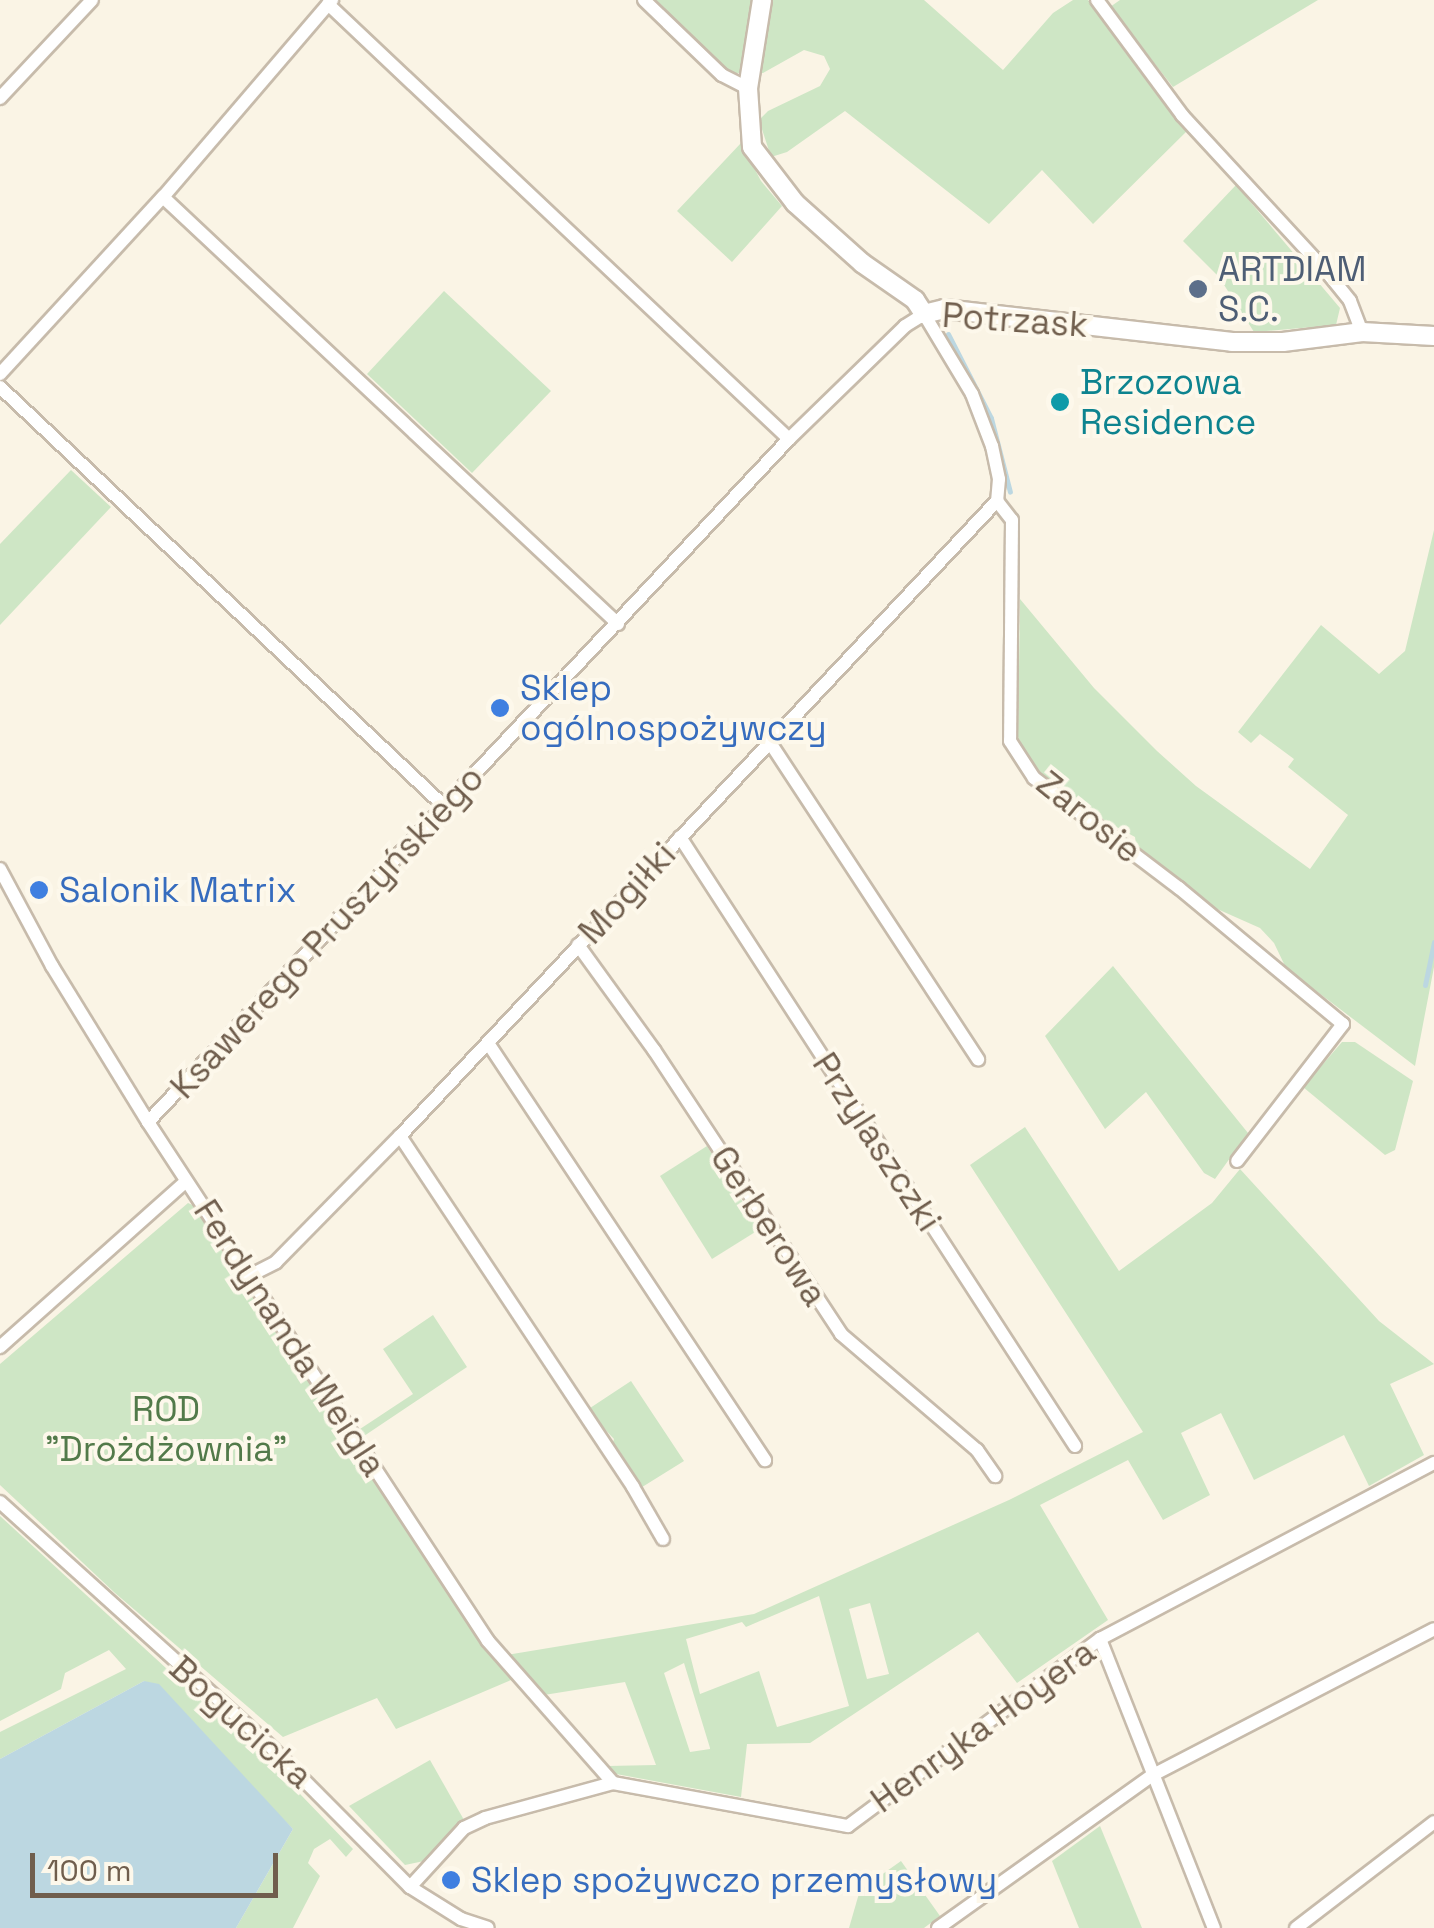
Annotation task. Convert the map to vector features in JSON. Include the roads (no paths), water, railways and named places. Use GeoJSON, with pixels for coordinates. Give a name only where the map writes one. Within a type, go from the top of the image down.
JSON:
{"type":"FeatureCollection","features":[{"type":"Feature","properties":{"kind":"street"},"geometry":{"type":"LineString","coordinates":[[0,98],[92,0]]}},
{"type":"Feature","properties":{"kind":"street"},"geometry":{"type":"LineString","coordinates":[[644,0],[722,75],[748,88]]}},
{"type":"Feature","properties":{"kind":"street","name":"Potrzask"},"geometry":{"type":"LineString","coordinates":[[762,0],[748,88],[752,147],[784,193],[862,263],[916,300],[924,314],[944,309],[1232,342],[1282,342],[1362,332],[1434,336]]}},
{"type":"Feature","properties":{"kind":"street"},"geometry":{"type":"LineString","coordinates":[[1097,0],[1182,115],[1350,301],[1362,332]]}},
{"type":"Feature","properties":{"kind":"street"},"geometry":{"type":"LineString","coordinates":[[0,374],[163,197],[330,2],[789,439]]}},
{"type":"Feature","properties":{"kind":"street"},"geometry":{"type":"LineString","coordinates":[[163,197],[618,624]]}},
{"type":"Feature","properties":{"kind":"street","name":"Ksawerego Pruszyńskiego"},"geometry":{"type":"LineString","coordinates":[[148,1122],[789,439],[905,326],[924,314]]}},
{"type":"Feature","properties":{"kind":"street","name":"Zarosie"},"geometry":{"type":"LineString","coordinates":[[924,314],[972,394],[992,446],[999,478],[997,501],[1012,520],[1010,741],[1034,778],[1179,888],[1343,1024],[1237,1161]]}},
{"type":"Feature","properties":{"kind":"street"},"geometry":{"type":"LineString","coordinates":[[0,387],[444,807]]}},
{"type":"Feature","properties":{"kind":"street","name":"Mogiłki"},"geometry":{"type":"LineString","coordinates":[[251,1275],[276,1262],[400,1136],[997,501]]}},
{"type":"Feature","properties":{"kind":"street"},"geometry":{"type":"LineString","coordinates":[[769,740],[978,1059]]}},
{"type":"Feature","properties":{"kind":"street","name":"Przylaszczki"},"geometry":{"type":"LineString","coordinates":[[680,837],[1075,1446]]}},
{"type":"Feature","properties":{"kind":"street","name":"Ferdynanda Weigla"},"geometry":{"type":"LineString","coordinates":[[0,869],[52,966],[148,1122],[488,1641],[613,1783]]}},
{"type":"Feature","properties":{"kind":"street","name":"Gerberowa"},"geometry":{"type":"LineString","coordinates":[[578,945],[654,1050],[841,1334],[978,1450],[994,1476]]}},
{"type":"Feature","properties":{"kind":"street"},"geometry":{"type":"LineString","coordinates":[[488,1042],[765,1460]]}},
{"type":"Feature","properties":{"kind":"street"},"geometry":{"type":"LineString","coordinates":[[400,1136],[664,1539]]}},
{"type":"Feature","properties":{"kind":"street"},"geometry":{"type":"LineString","coordinates":[[0,1347],[186,1181]]}},
{"type":"Feature","properties":{"kind":"street","name":"Henryka Hoyera"},"geometry":{"type":"LineString","coordinates":[[410,1888],[464,1828],[504,1812],[613,1783],[848,1826],[1100,1639],[1434,1463]]}},
{"type":"Feature","properties":{"kind":"street","name":"Bogucicka"},"geometry":{"type":"LineString","coordinates":[[0,1502],[274,1748],[410,1888],[461,1919],[488,1928]]}},
{"type":"Feature","properties":{"kind":"street"},"geometry":{"type":"LineString","coordinates":[[938,1928],[1150,1776],[1434,1629]]}},
{"type":"Feature","properties":{"kind":"street"},"geometry":{"type":"LineString","coordinates":[[1100,1639],[1150,1776],[1214,1928]]}},
{"type":"Feature","properties":{"kind":"street"},"geometry":{"type":"LineString","coordinates":[[1296,1928],[1434,1822]]}},
{"type":"Feature","properties":{"kind":"water"},"geometry":{"type":"Polygon","coordinates":[[[144,1681],[159,1684],[293,1829],[236,1928],[0,1928],[0,1759],[144,1681]]]}},
{"type":"Feature","properties":{"kind":"waterway"},"geometry":{"type":"LineString","coordinates":[[948,334],[991,418],[1010,492]]}},
{"type":"Feature","properties":{"kind":"waterway"},"geometry":{"type":"LineString","coordinates":[[1425,985],[1434,942]]}},
{"type":"Feature","properties":{"kind":"place","name":"ARTDIAM S.C."},"geometry":{"type":"Point","coordinates":[1198,289]}},
{"type":"Feature","properties":{"kind":"place","name":"Brzozowa Residence"},"geometry":{"type":"Point","coordinates":[1060,402]}},
{"type":"Feature","properties":{"kind":"place","name":"Sklep ogólnospożywczy"},"geometry":{"type":"Point","coordinates":[500,708]}},
{"type":"Feature","properties":{"kind":"place","name":"Salonik Matrix"},"geometry":{"type":"Point","coordinates":[39,890]}},
{"type":"Feature","properties":{"kind":"place","name":"Sklep spożywczo przemysłowy"},"geometry":{"type":"Point","coordinates":[451,1880]}},
{"type":"Feature","properties":{"kind":"park label","name":"ROD \"Drożdżownia\""},"geometry":{"type":"Point","coordinates":[166,1429]}}]}
